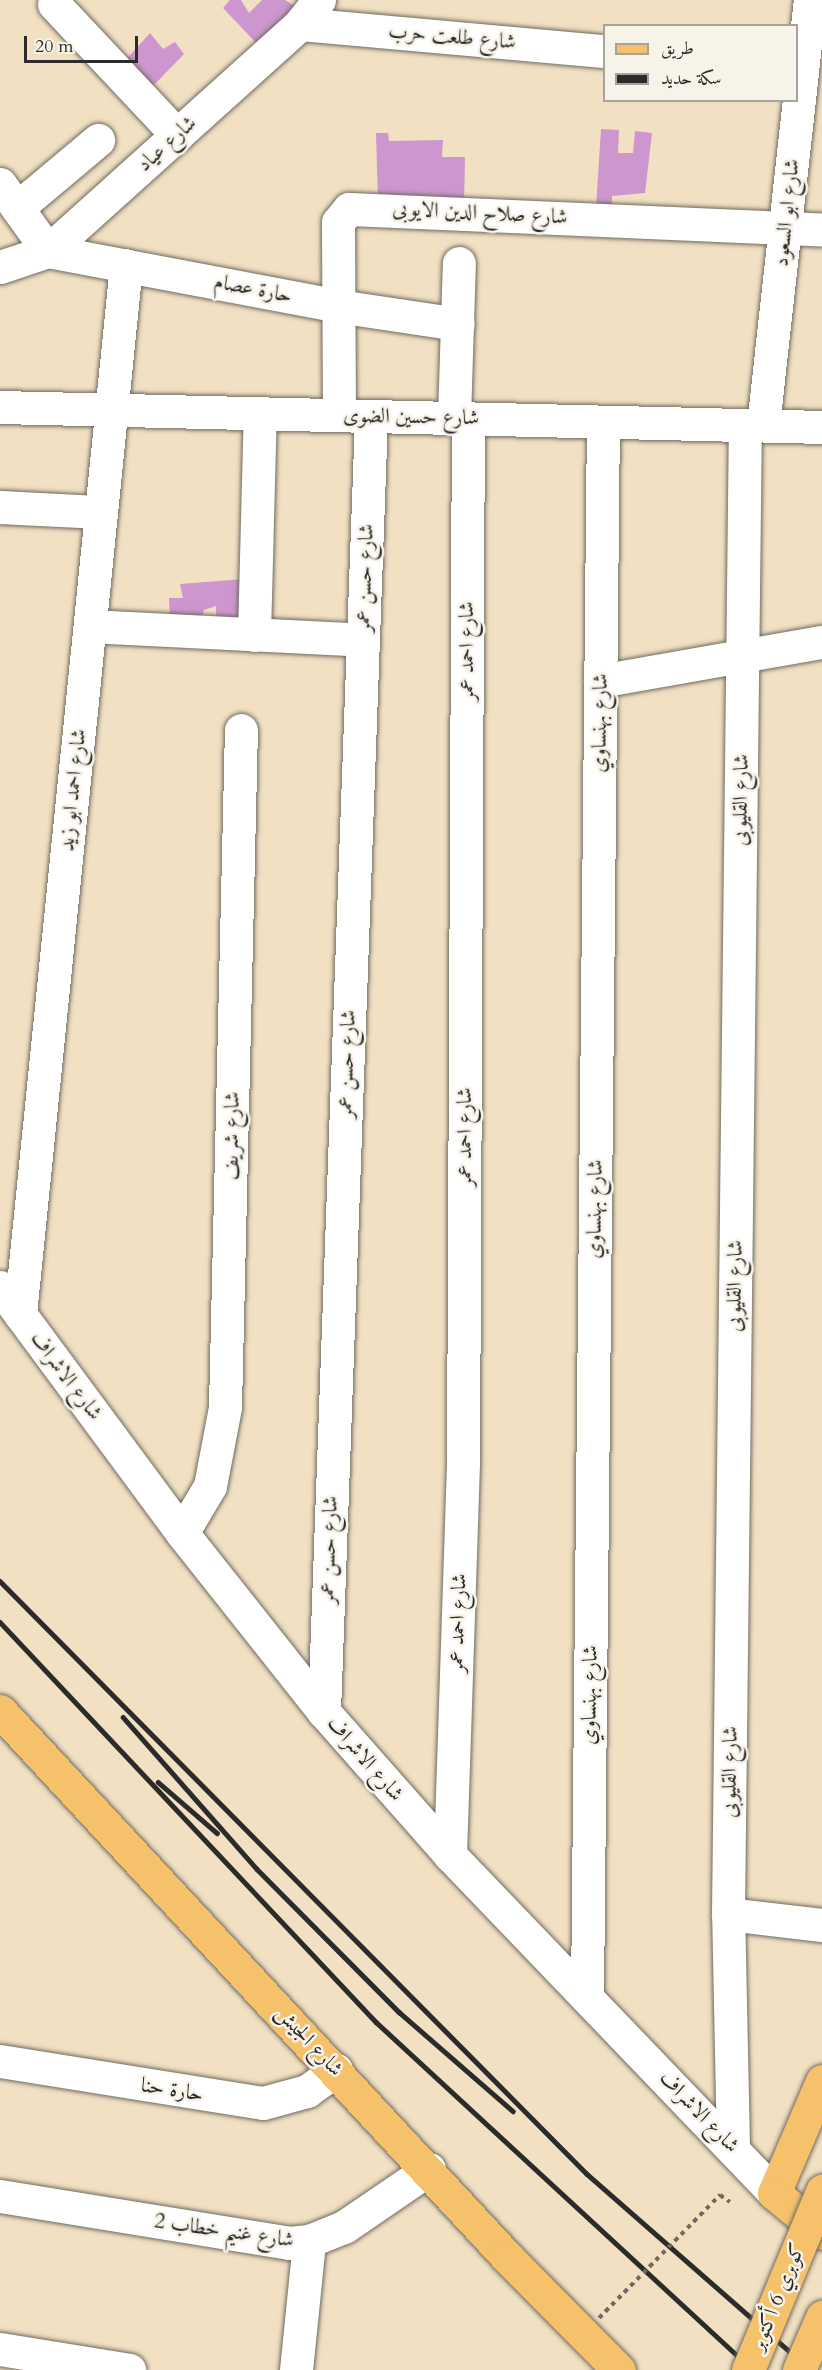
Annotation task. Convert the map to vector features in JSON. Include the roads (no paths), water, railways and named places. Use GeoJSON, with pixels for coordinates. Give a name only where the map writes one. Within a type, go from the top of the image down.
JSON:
{"type":"FeatureCollection","features":[{"type":"Feature","properties":{"kind":"main road","name":"شارع الجيش"},"geometry":{"type":"LineString","coordinates":[[2,1718],[429,2169],[507,2257],[619,2370]]}},
{"type":"Feature","properties":{"kind":"main road"},"geometry":{"type":"LineString","coordinates":[[822,2081],[774,2193],[822,2233]]}},
{"type":"Feature","properties":{"kind":"main road","name":"كوبري 6 أكتوبر"},"geometry":{"type":"LineString","coordinates":[[748,2370],[822,2191]]}},
{"type":"Feature","properties":{"kind":"main road"},"geometry":{"type":"LineString","coordinates":[[800,2370],[822,2317]]}},
{"type":"Feature","properties":{"kind":"street","name":"شارع ابو السعود"},"geometry":{"type":"LineString","coordinates":[[798,89],[810,0]]}},
{"type":"Feature","properties":{"kind":"street"},"geometry":{"type":"LineString","coordinates":[[54,4],[177,135]]}},
{"type":"Feature","properties":{"kind":"street","name":"شارع عياد"},"geometry":{"type":"LineString","coordinates":[[0,267],[48,251],[309,12]]}},
{"type":"Feature","properties":{"kind":"street","name":"شارع طلعت حرب"},"geometry":{"type":"LineString","coordinates":[[309,12],[603,51]]}},
{"type":"Feature","properties":{"kind":"street","name":"شارع ابو السعود"},"geometry":{"type":"LineString","coordinates":[[754,425],[785,226],[797,102]]}},
{"type":"Feature","properties":{"kind":"street"},"geometry":{"type":"LineString","coordinates":[[48,251],[9,196],[98,140]]}},
{"type":"Feature","properties":{"kind":"street","name":"شارع صلاح الدين الايوبى"},"geometry":{"type":"LineString","coordinates":[[339,415],[338,222],[344,212],[355,207],[785,226],[822,230]]}},
{"type":"Feature","properties":{"kind":"street","name":"حارة عصام"},"geometry":{"type":"LineString","coordinates":[[48,251],[338,306],[458,324]]}},
{"type":"Feature","properties":{"kind":"street","name":"شارع احمد عمر"},"geometry":{"type":"LineString","coordinates":[[450,1855],[463,1462],[459,263]]}},
{"type":"Feature","properties":{"kind":"street","name":"شارع احمد ابو زيد"},"geometry":{"type":"LineString","coordinates":[[20,1314],[126,265]]}},
{"type":"Feature","properties":{"kind":"street","name":"شارع حسين الضوى"},"geometry":{"type":"LineString","coordinates":[[0,407],[822,427]]}},
{"type":"Feature","properties":{"kind":"street"},"geometry":{"type":"LineString","coordinates":[[254,635],[260,414]]}},
{"type":"Feature","properties":{"kind":"street","name":"شارع حسن عمر"},"geometry":{"type":"LineString","coordinates":[[324,1712],[371,416]]}},
{"type":"Feature","properties":{"kind":"street","name":"شارع بهنساوي"},"geometry":{"type":"LineString","coordinates":[[587,1996],[603,422]]}},
{"type":"Feature","properties":{"kind":"street","name":"شارع القليوبى"},"geometry":{"type":"LineString","coordinates":[[733,2146],[728,1914],[742,656],[754,425]]}},
{"type":"Feature","properties":{"kind":"street"},"geometry":{"type":"LineString","coordinates":[[0,507],[100,512]]}},
{"type":"Feature","properties":{"kind":"street"},"geometry":{"type":"LineString","coordinates":[[90,626],[362,640]]}},
{"type":"Feature","properties":{"kind":"street"},"geometry":{"type":"LineString","coordinates":[[600,681],[822,642]]}},
{"type":"Feature","properties":{"kind":"street","name":"شارع شريف"},"geometry":{"type":"LineString","coordinates":[[182,1533],[210,1486],[225,1407],[241,730]]}},
{"type":"Feature","properties":{"kind":"street","name":"شارع الاشراف"},"geometry":{"type":"LineString","coordinates":[[0,1287],[182,1533],[324,1712],[450,1855],[733,2146],[774,2193]]}},
{"type":"Feature","properties":{"kind":"street"},"geometry":{"type":"LineString","coordinates":[[728,1914],[822,1925]]}},
{"type":"Feature","properties":{"kind":"street","name":"حارة حنا"},"geometry":{"type":"LineString","coordinates":[[0,2061],[263,2103],[307,2091],[336,2070]]}},
{"type":"Feature","properties":{"kind":"street","name":"شارع غنيم خطاب 2"},"geometry":{"type":"LineString","coordinates":[[0,2196],[268,2241],[309,2241],[344,2227],[429,2169]]}},
{"type":"Feature","properties":{"kind":"street"},"geometry":{"type":"LineString","coordinates":[[296,2370],[309,2241]]}},
{"type":"Feature","properties":{"kind":"street"},"geometry":{"type":"LineString","coordinates":[[0,2349],[129,2370]]}},
{"type":"Feature","properties":{"kind":"railway"},"geometry":{"type":"LineString","coordinates":[[0,1581],[587,2174],[811,2370]]}},
{"type":"Feature","properties":{"kind":"railway"},"geometry":{"type":"LineString","coordinates":[[0,1622],[376,2022],[753,2370]]}},
{"type":"Feature","properties":{"kind":"railway"},"geometry":{"type":"LineString","coordinates":[[123,1717],[257,1869],[399,2012],[513,2111]]}},
{"type":"Feature","properties":{"kind":"railway"},"geometry":{"type":"LineString","coordinates":[[158,1782],[217,1833]]}}]}
